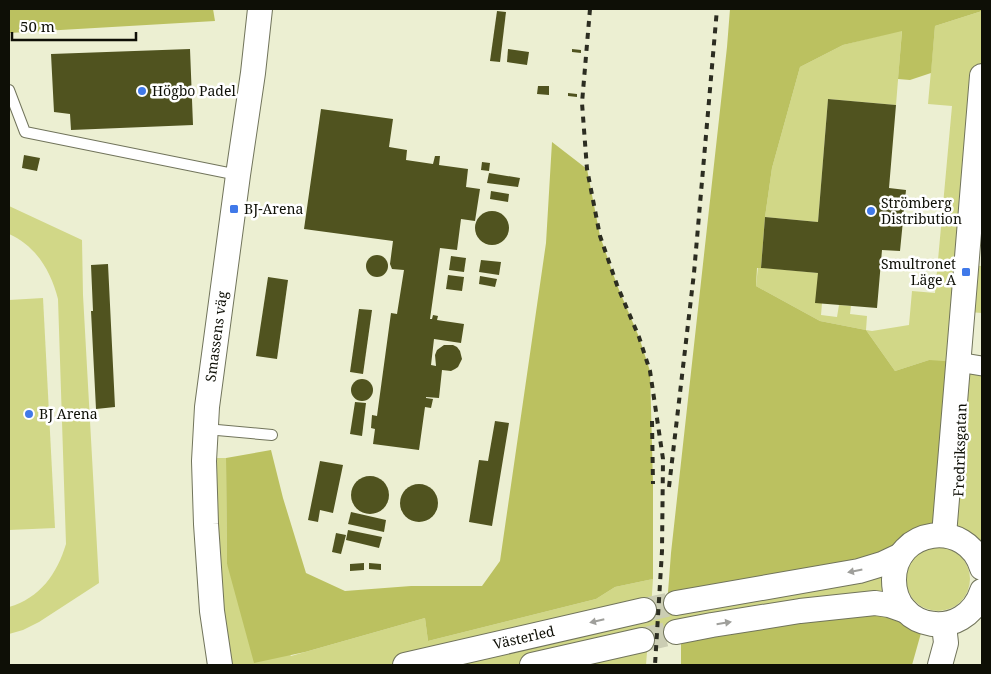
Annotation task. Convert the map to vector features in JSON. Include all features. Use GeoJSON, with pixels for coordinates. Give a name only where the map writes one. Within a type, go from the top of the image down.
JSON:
{"type":"FeatureCollection","features":[{"type":"Feature","properties":{"kind":"street","name":"Smassens väg"},"geometry":{"type":"LineString","coordinates":[[220,665],[212,611],[206,524],[204,461],[207,407],[260,9]]}},
{"type":"Feature","properties":{"kind":"street","name":"Fredriksgatan"},"geometry":{"type":"LineString","coordinates":[[951,537],[962,413],[962,384],[958,362],[982,76]]}},
{"type":"Feature","properties":{"kind":"street"},"geometry":{"type":"LineString","coordinates":[[958,362],[982,366]]}},
{"type":"Feature","properties":{"kind":"street"},"geometry":{"type":"LineString","coordinates":[[980,601],[965,617],[956,622],[940,625],[925,623],[914,618],[906,611],[898,598],[894,585],[895,570],[901,555],[919,539],[932,535],[951,537],[966,544],[981,562]]}},
{"type":"Feature","properties":{"kind":"street"},"geometry":{"type":"LineString","coordinates":[[676,603],[860,571],[901,555]]}},
{"type":"Feature","properties":{"kind":"street"},"geometry":{"type":"LineString","coordinates":[[676,632],[800,611],[875,603],[889,605],[906,611]]}},
{"type":"Feature","properties":{"kind":"street","name":"Västerled"},"geometry":{"type":"LineString","coordinates":[[405,665],[644,610]]}},
{"type":"Feature","properties":{"kind":"street"},"geometry":{"type":"LineString","coordinates":[[931,665],[940,625]]}},
{"type":"Feature","properties":{"kind":"street"},"geometry":{"type":"LineString","coordinates":[[940,625],[946,643],[940,665]]}},
{"type":"Feature","properties":{"kind":"street"},"geometry":{"type":"LineString","coordinates":[[532,665],[642,640]]}},
{"type":"Feature","properties":{"kind":"lane"},"geometry":{"type":"LineString","coordinates":[[9,90],[25,132],[238,175]]}},
{"type":"Feature","properties":{"kind":"lane"},"geometry":{"type":"LineString","coordinates":[[206,429],[272,434]]}},
{"type":"Feature","properties":{"kind":"green space"},"geometry":{"type":"Polygon","coordinates":[[[9,9],[213,9],[215,21],[9,33],[9,9]]]}},
{"type":"Feature","properties":{"kind":"green space"},"geometry":{"type":"Polygon","coordinates":[[[730,9],[982,9],[982,11],[935,26],[931,73],[910,80],[898,79],[902,31],[843,45],[800,67],[772,168],[765,217],[761,268],[757,268],[756,286],[820,321],[866,330],[895,371],[929,360],[958,362],[944,535],[901,555],[667,605],[671,553],[730,9]]]}},
{"type":"Feature","properties":{"kind":"green space"},"geometry":{"type":"Polygon","coordinates":[[[982,11],[982,197],[967,265],[982,266],[982,313],[955,311],[959,362],[982,366],[982,568],[957,539],[962,413],[929,360],[895,371],[866,330],[872,331],[909,325],[912,291],[935,293],[952,106],[928,104],[935,26],[982,11]]]}},
{"type":"Feature","properties":{"kind":"green space"},"geometry":{"type":"Polygon","coordinates":[[[902,30],[896,105],[828,99],[818,222],[765,217],[772,168],[800,67],[843,45],[902,30]]]}},
{"type":"Feature","properties":{"kind":"green space"},"geometry":{"type":"Polygon","coordinates":[[[552,142],[587,169],[600,236],[650,371],[653,579],[615,587],[596,599],[428,641],[425,618],[305,652],[254,663],[227,564],[226,458],[271,450],[283,498],[306,573],[345,591],[411,586],[482,586],[500,561],[546,243],[552,142]]]}},
{"type":"Feature","properties":{"kind":"green space"},"geometry":{"type":"Polygon","coordinates":[[[9,206],[82,240],[83,295],[99,583],[39,622],[9,634],[9,607],[30,598],[46,583],[58,565],[66,544],[58,299],[47,269],[35,252],[19,239],[9,234],[9,206]]]}},
{"type":"Feature","properties":{"kind":"green space"},"geometry":{"type":"Polygon","coordinates":[[[758,267],[818,273],[822,303],[821,315],[837,317],[839,305],[851,306],[850,314],[867,316],[866,330],[820,321],[756,286],[758,267]]]}},
{"type":"Feature","properties":{"kind":"green space","name":"BJ Arena"},"geometry":{"type":"Polygon","coordinates":[[[43,298],[55,528],[9,530],[9,300],[43,298]]]}},
{"type":"Feature","properties":{"kind":"green space"},"geometry":{"type":"Polygon","coordinates":[[[205,458],[226,458],[227,564],[291,656],[425,618],[428,641],[596,599],[615,587],[653,579],[651,609],[689,600],[882,564],[896,593],[648,639],[646,665],[220,665],[205,458]]]}},
{"type":"Feature","properties":{"kind":"green space"},"geometry":{"type":"Polygon","coordinates":[[[932,547],[944,547],[961,556],[968,567],[970,579],[968,591],[961,602],[944,611],[932,611],[920,606],[911,597],[906,585],[906,573],[911,561],[920,552],[932,547]]]}},
{"type":"Feature","properties":{"kind":"green space"},"geometry":{"type":"Polygon","coordinates":[[[874,611],[904,622],[921,633],[912,665],[681,665],[681,642],[874,611]]]}},
{"type":"Feature","properties":{"kind":"building"},"geometry":{"type":"Polygon","coordinates":[[[497,11],[506,12],[500,62],[490,61],[497,11]]]}},
{"type":"Feature","properties":{"kind":"building"},"geometry":{"type":"Polygon","coordinates":[[[190,49],[193,125],[71,130],[70,114],[54,112],[51,54],[190,49]]]}},
{"type":"Feature","properties":{"kind":"building"},"geometry":{"type":"Polygon","coordinates":[[[508,49],[529,52],[527,65],[507,62],[508,49]]]}},
{"type":"Feature","properties":{"kind":"building"},"geometry":{"type":"Polygon","coordinates":[[[572,49],[581,50],[581,53],[572,52],[572,49]]]}},
{"type":"Feature","properties":{"kind":"building"},"geometry":{"type":"Polygon","coordinates":[[[538,86],[549,86],[549,95],[537,94],[538,86]]]}},
{"type":"Feature","properties":{"kind":"building"},"geometry":{"type":"Polygon","coordinates":[[[568,93],[577,94],[577,97],[568,96],[568,93]]]}},
{"type":"Feature","properties":{"kind":"building"},"geometry":{"type":"Polygon","coordinates":[[[828,99],[896,105],[889,188],[906,190],[900,251],[882,250],[877,308],[815,303],[818,273],[761,268],[765,217],[818,222],[828,99]]]}},
{"type":"Feature","properties":{"kind":"building"},"geometry":{"type":"Polygon","coordinates":[[[321,109],[393,119],[389,147],[407,150],[406,160],[433,164],[435,156],[440,156],[439,165],[468,169],[466,187],[480,189],[475,221],[461,219],[457,250],[440,248],[430,319],[432,319],[433,315],[438,316],[437,320],[464,324],[461,343],[434,339],[431,365],[436,366],[435,355],[437,350],[444,345],[457,347],[462,359],[455,369],[451,371],[442,370],[439,398],[426,397],[433,399],[431,408],[425,407],[419,450],[373,444],[375,429],[371,428],[372,415],[377,416],[391,313],[397,314],[404,270],[392,269],[390,264],[393,241],[304,229],[321,109]]]}},
{"type":"Feature","properties":{"kind":"building"},"geometry":{"type":"Polygon","coordinates":[[[24,155],[40,158],[37,171],[22,168],[24,155]]]}},
{"type":"Feature","properties":{"kind":"building"},"geometry":{"type":"Polygon","coordinates":[[[482,162],[490,163],[489,171],[481,170],[482,162]]]}},
{"type":"Feature","properties":{"kind":"building"},"geometry":{"type":"Polygon","coordinates":[[[489,173],[520,178],[518,187],[487,183],[489,173]]]}},
{"type":"Feature","properties":{"kind":"building"},"geometry":{"type":"Polygon","coordinates":[[[491,191],[509,194],[508,202],[490,199],[491,191]]]}},
{"type":"Feature","properties":{"kind":"building"},"geometry":{"type":"Polygon","coordinates":[[[492,211],[499,212],[504,216],[508,221],[508,235],[504,240],[499,244],[492,245],[485,244],[480,240],[476,235],[475,228],[476,221],[480,216],[485,212],[492,211]]]}},
{"type":"Feature","properties":{"kind":"building"},"geometry":{"type":"Polygon","coordinates":[[[377,255],[385,258],[388,266],[385,274],[377,277],[369,274],[366,266],[369,258],[377,255]]]}},
{"type":"Feature","properties":{"kind":"building"},"geometry":{"type":"Polygon","coordinates":[[[451,256],[466,258],[464,272],[449,270],[451,256]]]}},
{"type":"Feature","properties":{"kind":"building"},"geometry":{"type":"Polygon","coordinates":[[[481,260],[501,262],[499,275],[479,272],[481,260]]]}},
{"type":"Feature","properties":{"kind":"building"},"geometry":{"type":"Polygon","coordinates":[[[108,264],[115,407],[96,409],[91,311],[93,311],[91,265],[108,264]]]}},
{"type":"Feature","properties":{"kind":"building"},"geometry":{"type":"Polygon","coordinates":[[[448,275],[464,277],[462,291],[446,289],[448,275]]]}},
{"type":"Feature","properties":{"kind":"building"},"geometry":{"type":"Polygon","coordinates":[[[480,276],[497,279],[495,287],[479,284],[480,276]]]}},
{"type":"Feature","properties":{"kind":"building"},"geometry":{"type":"Polygon","coordinates":[[[268,277],[288,280],[277,359],[256,356],[268,277]]]}},
{"type":"Feature","properties":{"kind":"building"},"geometry":{"type":"Polygon","coordinates":[[[359,309],[372,310],[363,374],[350,372],[359,309]]]}},
{"type":"Feature","properties":{"kind":"building"},"geometry":{"type":"Polygon","coordinates":[[[362,379],[370,382],[373,390],[370,398],[362,401],[354,398],[351,390],[354,382],[362,379]]]}},
{"type":"Feature","properties":{"kind":"building"},"geometry":{"type":"Polygon","coordinates":[[[355,402],[366,403],[362,436],[350,434],[355,402]]]}},
{"type":"Feature","properties":{"kind":"building"},"geometry":{"type":"Polygon","coordinates":[[[495,421],[509,423],[492,526],[469,522],[479,460],[488,461],[495,421]]]}},
{"type":"Feature","properties":{"kind":"building"},"geometry":{"type":"Polygon","coordinates":[[[320,461],[343,465],[333,513],[320,510],[318,522],[308,520],[320,461]]]}},
{"type":"Feature","properties":{"kind":"building"},"geometry":{"type":"Polygon","coordinates":[[[370,476],[383,482],[389,495],[383,508],[370,514],[357,508],[351,495],[357,482],[370,476]]]}},
{"type":"Feature","properties":{"kind":"building"},"geometry":{"type":"Polygon","coordinates":[[[419,484],[433,489],[438,503],[433,517],[419,522],[405,517],[400,503],[405,489],[419,484]]]}},
{"type":"Feature","properties":{"kind":"building"},"geometry":{"type":"Polygon","coordinates":[[[351,512],[386,520],[384,532],[348,524],[351,512]]]}},
{"type":"Feature","properties":{"kind":"building"},"geometry":{"type":"Polygon","coordinates":[[[348,530],[382,537],[379,548],[346,540],[348,530]]]}},
{"type":"Feature","properties":{"kind":"building"},"geometry":{"type":"Polygon","coordinates":[[[336,533],[346,535],[341,554],[332,552],[336,533]]]}},
{"type":"Feature","properties":{"kind":"building"},"geometry":{"type":"Polygon","coordinates":[[[364,563],[364,570],[350,571],[350,564],[364,563]]]}},
{"type":"Feature","properties":{"kind":"building"},"geometry":{"type":"Polygon","coordinates":[[[369,563],[381,564],[381,570],[369,569],[369,563]]]}},
{"type":"Feature","properties":{"kind":"tunnel"},"geometry":{"type":"LineString","coordinates":[[644,610],[676,603]]}},
{"type":"Feature","properties":{"kind":"tunnel"},"geometry":{"type":"LineString","coordinates":[[642,640],[676,632]]}},
{"type":"Feature","properties":{"kind":"railway"},"geometry":{"type":"LineString","coordinates":[[590,9],[582,103],[587,169],[600,236],[650,371],[663,459],[662,551],[655,665]]}},
{"type":"Feature","properties":{"kind":"railway"},"geometry":{"type":"LineString","coordinates":[[669,487],[694,273],[717,9]]}},
{"type":"Feature","properties":{"kind":"railway"},"geometry":{"type":"LineString","coordinates":[[652,421],[653,484]]}},
{"type":"Feature","properties":{"kind":"place","name":"Högbo Padel"},"geometry":{"type":"Point","coordinates":[142,91]}},
{"type":"Feature","properties":{"kind":"place","name":"BJ-Arena"},"geometry":{"type":"Point","coordinates":[234,209]}},
{"type":"Feature","properties":{"kind":"place","name":"Strömberg Distribution"},"geometry":{"type":"Point","coordinates":[871,211]}},
{"type":"Feature","properties":{"kind":"place","name":"Smultronet Läge A"},"geometry":{"type":"Point","coordinates":[966,272]}},
{"type":"Feature","properties":{"kind":"place","name":"BJ Arena"},"geometry":{"type":"Point","coordinates":[29,414]}}]}
